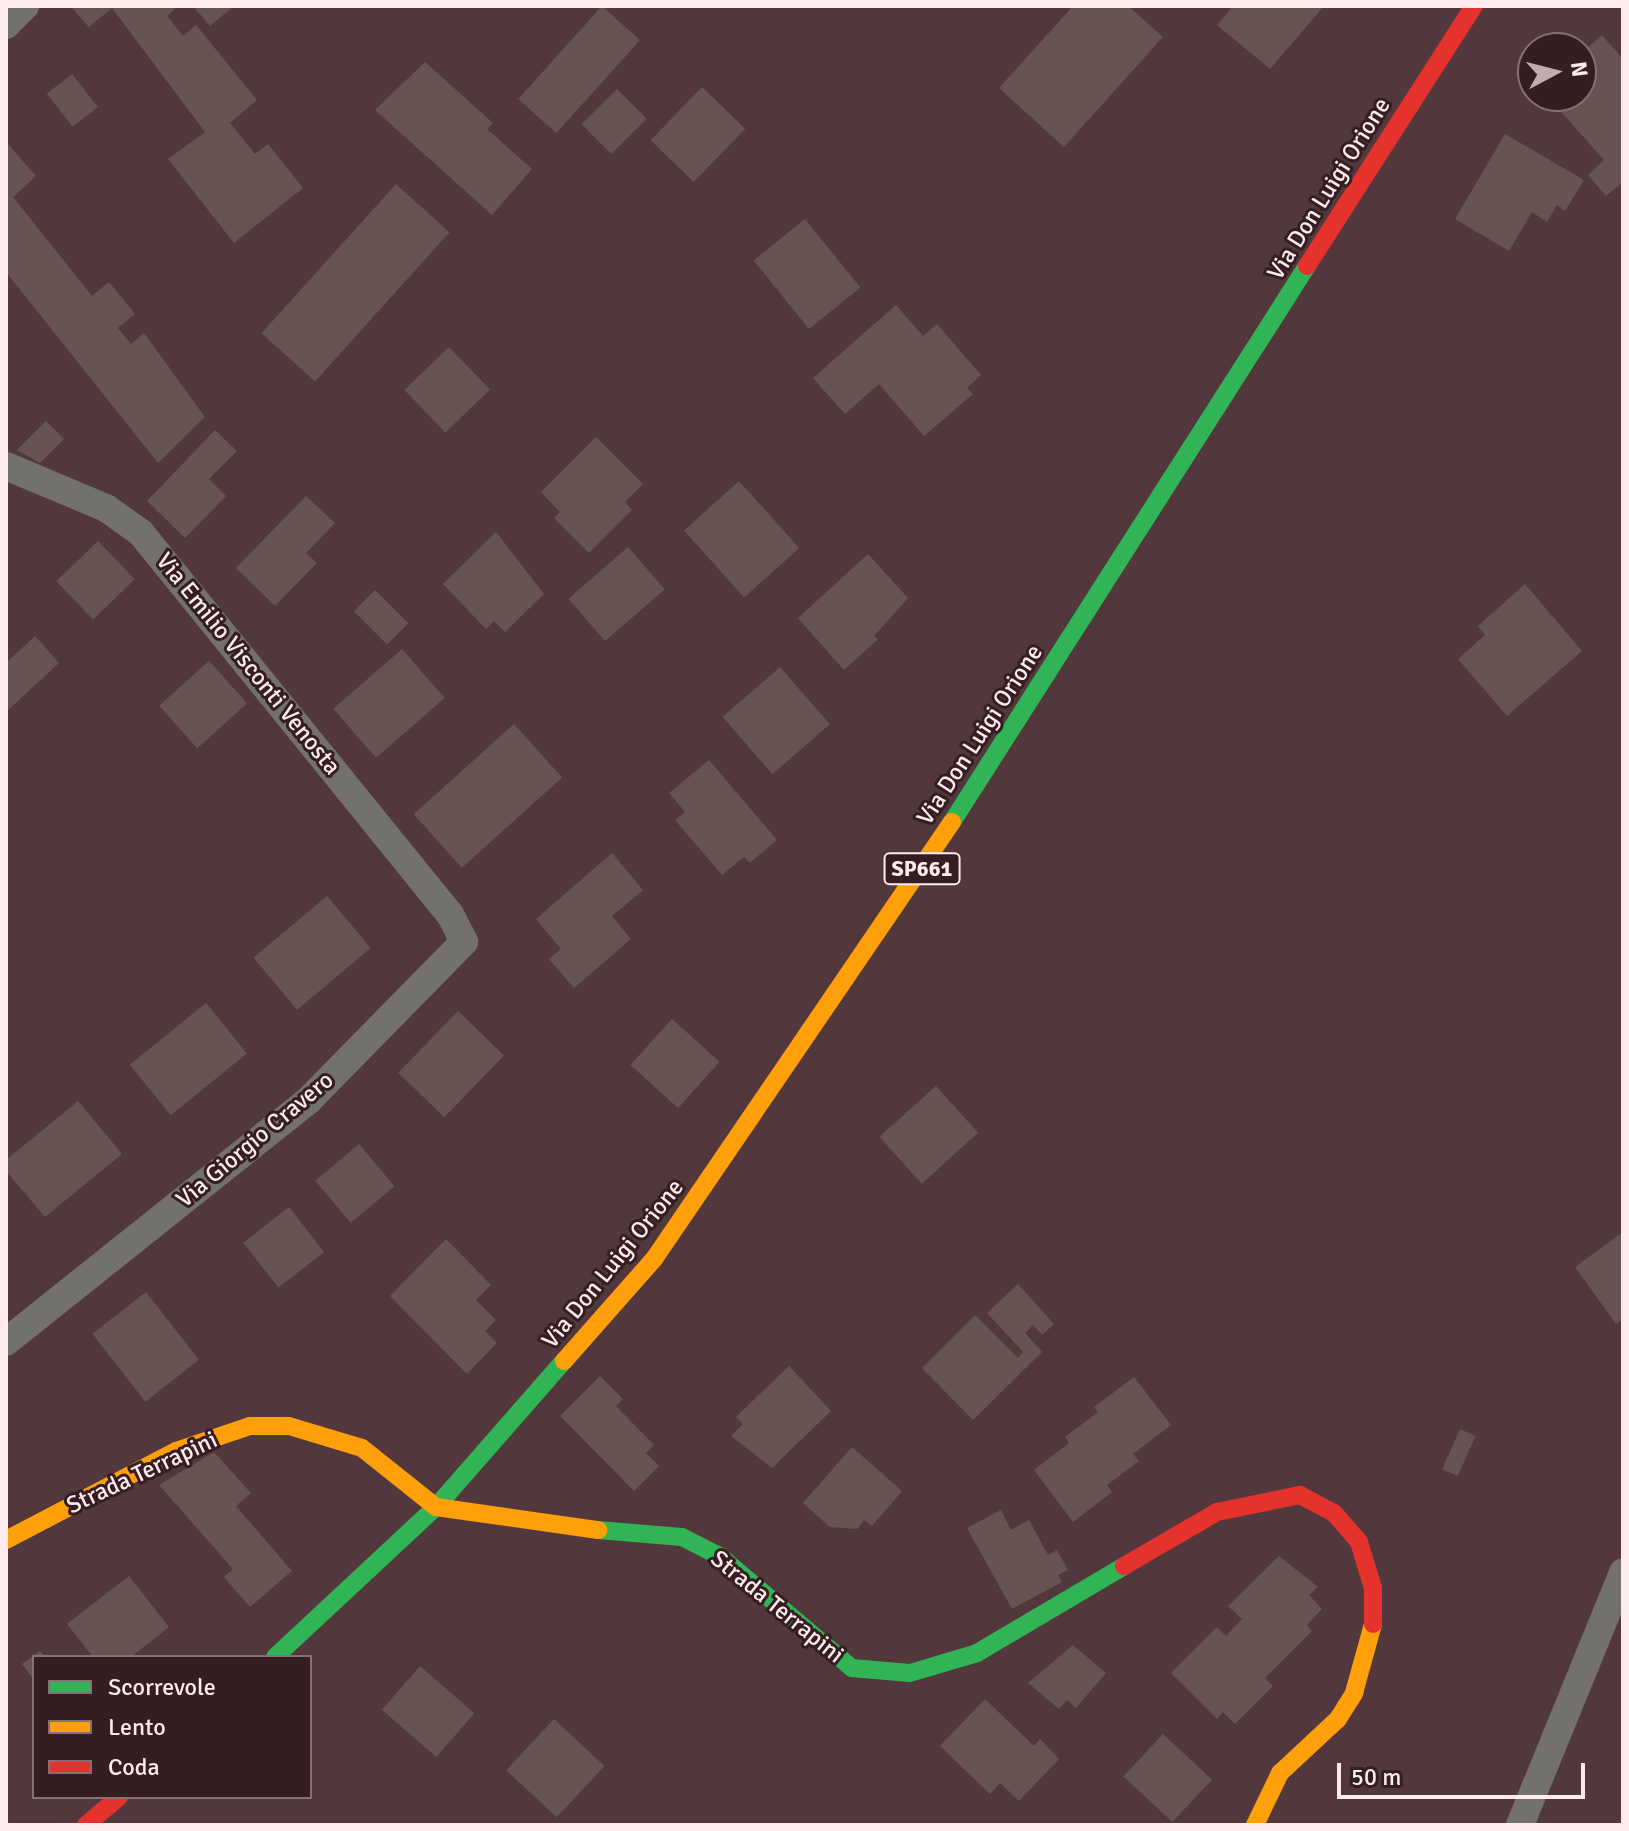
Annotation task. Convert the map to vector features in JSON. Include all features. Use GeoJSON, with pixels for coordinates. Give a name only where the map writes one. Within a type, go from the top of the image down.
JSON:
{"type":"FeatureCollection","features":[{"type":"Feature","properties":{"kind":"main road","name":"Via Don Luigi Orione"},"geometry":{"type":"LineString","coordinates":[[277,1655],[436,1507],[654,1259],[783,1080],[1474,6]]}},
{"type":"Feature","properties":{"kind":"main road","name":"Strada Terrapini"},"geometry":{"type":"LineString","coordinates":[[6,1540],[127,1474],[250,1426],[321,1431],[362,1448],[436,1507],[539,1525],[682,1537],[721,1557],[852,1668],[875,1674],[948,1667],[1217,1512],[1300,1495],[1334,1513],[1359,1542],[1373,1588],[1373,1625],[1354,1693],[1338,1719],[1280,1773],[1255,1825]]}},
{"type":"Feature","properties":{"kind":"main road"},"geometry":{"type":"LineString","coordinates":[[86,1825],[117,1799]]}},
{"type":"Feature","properties":{"kind":"street"},"geometry":{"type":"LineString","coordinates":[[6,25],[25,6]]}},
{"type":"Feature","properties":{"kind":"street","name":"Via Emilio Visconti Venosta"},"geometry":{"type":"LineString","coordinates":[[6,466],[106,508],[141,533],[450,914]]}},
{"type":"Feature","properties":{"kind":"street","name":"Via Giorgio Cravero"},"geometry":{"type":"LineString","coordinates":[[6,1342],[309,1100],[453,959],[464,942],[450,914]]}},
{"type":"Feature","properties":{"kind":"street"},"geometry":{"type":"LineString","coordinates":[[1520,1825],[1623,1572]]}},
{"type":"Feature","properties":{"kind":"building"},"geometry":{"type":"Polygon","coordinates":[[[70,6],[178,6],[167,16],[183,36],[196,25],[257,100],[230,123],[255,154],[268,144],[303,188],[234,243],[168,159],[205,132],[112,8],[89,27],[70,6]]]}},
{"type":"Feature","properties":{"kind":"building"},"geometry":{"type":"Polygon","coordinates":[[[193,6],[234,6],[210,26],[193,6]]]}},
{"type":"Feature","properties":{"kind":"building"},"geometry":{"type":"Polygon","coordinates":[[[602,6],[640,40],[556,133],[518,99],[602,6]]]}},
{"type":"Feature","properties":{"kind":"building"},"geometry":{"type":"Polygon","coordinates":[[[1073,6],[1128,6],[1163,37],[1064,147],[999,88],[1073,6]]]}},
{"type":"Feature","properties":{"kind":"building"},"geometry":{"type":"Polygon","coordinates":[[[1233,6],[1324,6],[1270,69],[1217,25],[1233,6]]]}},
{"type":"Feature","properties":{"kind":"building"},"geometry":{"type":"Polygon","coordinates":[[[1602,35],[1623,59],[1623,182],[1606,196],[1588,175],[1604,160],[1561,112],[1597,112],[1597,40],[1602,35]]]}},
{"type":"Feature","properties":{"kind":"building"},"geometry":{"type":"Polygon","coordinates":[[[425,62],[493,123],[487,129],[532,169],[492,215],[375,110],[425,62]]]}},
{"type":"Feature","properties":{"kind":"building"},"geometry":{"type":"Polygon","coordinates":[[[72,74],[98,107],[73,127],[47,94],[72,74]]]}},
{"type":"Feature","properties":{"kind":"building"},"geometry":{"type":"Polygon","coordinates":[[[702,87],[745,129],[694,182],[651,140],[702,87]]]}},
{"type":"Feature","properties":{"kind":"building"},"geometry":{"type":"Polygon","coordinates":[[[617,89],[647,119],[611,154],[582,124],[617,89]]]}},
{"type":"Feature","properties":{"kind":"building"},"geometry":{"type":"Polygon","coordinates":[[[1505,134],[1584,180],[1565,211],[1557,205],[1547,222],[1532,212],[1509,251],[1455,219],[1505,134]]]}},
{"type":"Feature","properties":{"kind":"building"},"geometry":{"type":"Polygon","coordinates":[[[6,142],[36,176],[13,197],[92,296],[109,282],[135,314],[118,328],[131,344],[144,333],[205,417],[158,463],[6,272],[6,142]]]}},
{"type":"Feature","properties":{"kind":"building"},"geometry":{"type":"Polygon","coordinates":[[[396,184],[450,232],[315,382],[262,333],[396,184]]]}},
{"type":"Feature","properties":{"kind":"building"},"geometry":{"type":"Polygon","coordinates":[[[805,219],[860,287],[809,329],[754,261],[805,219]]]}},
{"type":"Feature","properties":{"kind":"building"},"geometry":{"type":"Polygon","coordinates":[[[896,305],[923,336],[937,324],[981,375],[967,388],[973,394],[924,436],[879,384],[845,414],[813,378],[896,305]]]}},
{"type":"Feature","properties":{"kind":"building"},"geometry":{"type":"Polygon","coordinates":[[[449,347],[490,389],[445,433],[404,390],[449,347]]]}},
{"type":"Feature","properties":{"kind":"building"},"geometry":{"type":"Polygon","coordinates":[[[46,421],[64,439],[40,463],[17,450],[46,421]]]}},
{"type":"Feature","properties":{"kind":"building"},"geometry":{"type":"Polygon","coordinates":[[[215,430],[237,451],[209,479],[226,496],[185,538],[147,501],[215,430]]]}},
{"type":"Feature","properties":{"kind":"building"},"geometry":{"type":"Polygon","coordinates":[[[596,437],[643,484],[625,502],[632,510],[589,553],[554,518],[560,512],[541,492],[596,437]]]}},
{"type":"Feature","properties":{"kind":"building"},"geometry":{"type":"Polygon","coordinates":[[[739,481],[799,548],[744,597],[684,531],[739,481]]]}},
{"type":"Feature","properties":{"kind":"building"},"geometry":{"type":"Polygon","coordinates":[[[306,496],[335,523],[306,553],[317,563],[275,606],[236,568],[306,496]]]}},
{"type":"Feature","properties":{"kind":"building"},"geometry":{"type":"Polygon","coordinates":[[[496,532],[544,594],[505,632],[494,621],[486,629],[443,584],[496,532]]]}},
{"type":"Feature","properties":{"kind":"building"},"geometry":{"type":"Polygon","coordinates":[[[98,541],[135,579],[93,619],[56,581],[98,541]]]}},
{"type":"Feature","properties":{"kind":"building"},"geometry":{"type":"Polygon","coordinates":[[[628,547],[665,589],[605,641],[568,599],[628,547]]]}},
{"type":"Feature","properties":{"kind":"building"},"geometry":{"type":"Polygon","coordinates":[[[868,554],[908,598],[874,636],[878,639],[844,670],[798,618],[868,554]]]}},
{"type":"Feature","properties":{"kind":"building"},"geometry":{"type":"Polygon","coordinates":[[[1525,584],[1582,651],[1507,716],[1458,659],[1485,635],[1478,626],[1525,584]]]}},
{"type":"Feature","properties":{"kind":"building"},"geometry":{"type":"Polygon","coordinates":[[[375,590],[408,623],[387,644],[354,611],[375,590]]]}},
{"type":"Feature","properties":{"kind":"building"},"geometry":{"type":"Polygon","coordinates":[[[35,636],[59,663],[6,712],[6,663],[35,636]]]}},
{"type":"Feature","properties":{"kind":"building"},"geometry":{"type":"Polygon","coordinates":[[[402,649],[445,698],[376,758],[333,709],[402,649]]]}},
{"type":"Feature","properties":{"kind":"building"},"geometry":{"type":"Polygon","coordinates":[[[209,661],[247,703],[197,748],[159,706],[209,661]]]}},
{"type":"Feature","properties":{"kind":"building"},"geometry":{"type":"Polygon","coordinates":[[[780,667],[830,724],[773,774],[723,717],[780,667]]]}},
{"type":"Feature","properties":{"kind":"building"},"geometry":{"type":"Polygon","coordinates":[[[514,724],[562,778],[462,868],[414,814],[514,724]]]}},
{"type":"Feature","properties":{"kind":"building"},"geometry":{"type":"Polygon","coordinates":[[[709,760],[777,840],[750,863],[744,857],[722,875],[675,820],[685,812],[669,793],[709,760]]]}},
{"type":"Feature","properties":{"kind":"building"},"geometry":{"type":"Polygon","coordinates":[[[612,853],[643,890],[612,916],[631,939],[574,988],[549,959],[561,949],[536,919],[612,853]]]}},
{"type":"Feature","properties":{"kind":"building"},"geometry":{"type":"Polygon","coordinates":[[[327,896],[371,948],[297,1010],[253,958],[327,896]]]}},
{"type":"Feature","properties":{"kind":"building"},"geometry":{"type":"Polygon","coordinates":[[[206,1003],[247,1054],[171,1115],[130,1065],[206,1003]]]}},
{"type":"Feature","properties":{"kind":"building"},"geometry":{"type":"Polygon","coordinates":[[[458,1011],[504,1055],[444,1117],[398,1073],[458,1011]]]}},
{"type":"Feature","properties":{"kind":"building"},"geometry":{"type":"Polygon","coordinates":[[[672,1019],[720,1062],[678,1108],[631,1065],[672,1019]]]}},
{"type":"Feature","properties":{"kind":"building"},"geometry":{"type":"Polygon","coordinates":[[[936,1086],[978,1133],[922,1184],[880,1137],[936,1086]]]}},
{"type":"Feature","properties":{"kind":"building"},"geometry":{"type":"Polygon","coordinates":[[[78,1101],[122,1154],[45,1217],[6,1171],[6,1160],[78,1101]]]}},
{"type":"Feature","properties":{"kind":"building"},"geometry":{"type":"Polygon","coordinates":[[[359,1144],[394,1186],[351,1223],[315,1181],[359,1144]]]}},
{"type":"Feature","properties":{"kind":"building"},"geometry":{"type":"Polygon","coordinates":[[[289,1207],[324,1252],[278,1288],[243,1243],[289,1207]]]}},
{"type":"Feature","properties":{"kind":"building"},"geometry":{"type":"Polygon","coordinates":[[[1623,1232],[1623,1319],[1616,1324],[1575,1267],[1623,1232]]]}},
{"type":"Feature","properties":{"kind":"building"},"geometry":{"type":"Polygon","coordinates":[[[446,1239],[491,1285],[476,1300],[496,1320],[485,1331],[497,1343],[467,1374],[390,1296],[446,1239]]]}},
{"type":"Feature","properties":{"kind":"building"},"geometry":{"type":"Polygon","coordinates":[[[1018,1284],[1054,1324],[1042,1335],[1033,1325],[1025,1333],[1042,1352],[973,1420],[922,1368],[975,1315],[1018,1358],[1023,1352],[987,1313],[1018,1284]]]}},
{"type":"Feature","properties":{"kind":"building"},"geometry":{"type":"Polygon","coordinates":[[[146,1292],[199,1360],[145,1402],[92,1334],[146,1292]]]}},
{"type":"Feature","properties":{"kind":"building"},"geometry":{"type":"Polygon","coordinates":[[[789,1366],[831,1411],[772,1468],[731,1436],[743,1424],[736,1417],[789,1366]]]}},
{"type":"Feature","properties":{"kind":"building"},"geometry":{"type":"Polygon","coordinates":[[[600,1376],[623,1399],[616,1406],[654,1445],[646,1453],[659,1466],[634,1491],[560,1416],[600,1376]]]}},
{"type":"Feature","properties":{"kind":"building"},"geometry":{"type":"Polygon","coordinates":[[[1134,1377],[1171,1425],[1133,1454],[1139,1461],[1107,1485],[1112,1492],[1073,1522],[1034,1470],[1069,1443],[1065,1437],[1098,1412],[1094,1407],[1134,1377]]]}},
{"type":"Feature","properties":{"kind":"building"},"geometry":{"type":"Polygon","coordinates":[[[1460,1429],[1476,1436],[1458,1476],[1442,1469],[1460,1429]]]}},
{"type":"Feature","properties":{"kind":"building"},"geometry":{"type":"Polygon","coordinates":[[[852,1447],[902,1491],[872,1526],[864,1520],[857,1529],[830,1527],[803,1503],[852,1447]]]}},
{"type":"Feature","properties":{"kind":"building"},"geometry":{"type":"Polygon","coordinates":[[[214,1452],[251,1493],[236,1506],[292,1571],[250,1607],[224,1577],[233,1569],[159,1485],[214,1452]]]}},
{"type":"Feature","properties":{"kind":"building"},"geometry":{"type":"Polygon","coordinates":[[[1001,1510],[1011,1530],[1029,1520],[1048,1555],[1057,1550],[1068,1570],[1058,1575],[1062,1582],[1012,1609],[967,1528],[1001,1510]]]}},
{"type":"Feature","properties":{"kind":"building"},"geometry":{"type":"Polygon","coordinates":[[[1279,1556],[1318,1587],[1309,1595],[1322,1609],[1307,1625],[1312,1631],[1265,1678],[1273,1686],[1235,1724],[1223,1712],[1217,1719],[1171,1673],[1217,1627],[1226,1636],[1242,1619],[1228,1606],[1279,1556]]]}},
{"type":"Feature","properties":{"kind":"building"},"geometry":{"type":"Polygon","coordinates":[[[129,1576],[169,1627],[134,1655],[91,1655],[67,1624],[129,1576]]]}},
{"type":"Feature","properties":{"kind":"building"},"geometry":{"type":"Polygon","coordinates":[[[1073,1645],[1106,1673],[1076,1708],[1067,1700],[1059,1709],[1028,1683],[1073,1645]]]}},
{"type":"Feature","properties":{"kind":"building"},"geometry":{"type":"Polygon","coordinates":[[[32,1657],[32,1677],[22,1664],[32,1657]]]}},
{"type":"Feature","properties":{"kind":"building"},"geometry":{"type":"Polygon","coordinates":[[[420,1666],[474,1713],[436,1757],[382,1710],[420,1666]]]}},
{"type":"Feature","properties":{"kind":"building"},"geometry":{"type":"Polygon","coordinates":[[[985,1699],[1034,1746],[1040,1739],[1059,1759],[1019,1801],[1000,1783],[990,1794],[940,1746],[985,1699]]]}},
{"type":"Feature","properties":{"kind":"building"},"geometry":{"type":"Polygon","coordinates":[[[554,1719],[604,1766],[557,1817],[506,1770],[554,1719]]]}},
{"type":"Feature","properties":{"kind":"building"},"geometry":{"type":"Polygon","coordinates":[[[1163,1734],[1212,1780],[1172,1822],[1123,1776],[1163,1734]]]}},
{"type":"Feature","properties":{"kind":"traffic: fast"},"geometry":{"type":"LineString","coordinates":[[952,822],[1307,266]]}},
{"type":"Feature","properties":{"kind":"traffic: fast"},"geometry":{"type":"LineString","coordinates":[[277,1655],[436,1507],[564,1361]]}},
{"type":"Feature","properties":{"kind":"traffic: fast"},"geometry":{"type":"LineString","coordinates":[[598,1530],[682,1537],[721,1557],[852,1668],[910,1673],[977,1653],[1124,1566]]}},
{"type":"Feature","properties":{"kind":"traffic: slow"},"geometry":{"type":"LineString","coordinates":[[564,1361],[654,1259],[952,822]]}},
{"type":"Feature","properties":{"kind":"traffic: slow"},"geometry":{"type":"LineString","coordinates":[[6,1540],[176,1451],[250,1426],[289,1426],[362,1448],[436,1507],[598,1530]]}},
{"type":"Feature","properties":{"kind":"traffic: slow"},"geometry":{"type":"LineString","coordinates":[[1255,1825],[1280,1773],[1338,1719],[1354,1693],[1373,1624]]}},
{"type":"Feature","properties":{"kind":"traffic: jam"},"geometry":{"type":"LineString","coordinates":[[1307,266],[1474,6]]}},
{"type":"Feature","properties":{"kind":"traffic: jam"},"geometry":{"type":"LineString","coordinates":[[1124,1566],[1217,1512],[1300,1495],[1334,1513],[1359,1542],[1373,1588],[1373,1624]]}},
{"type":"Feature","properties":{"kind":"traffic: jam"},"geometry":{"type":"LineString","coordinates":[[86,1825],[117,1799]]}}]}
